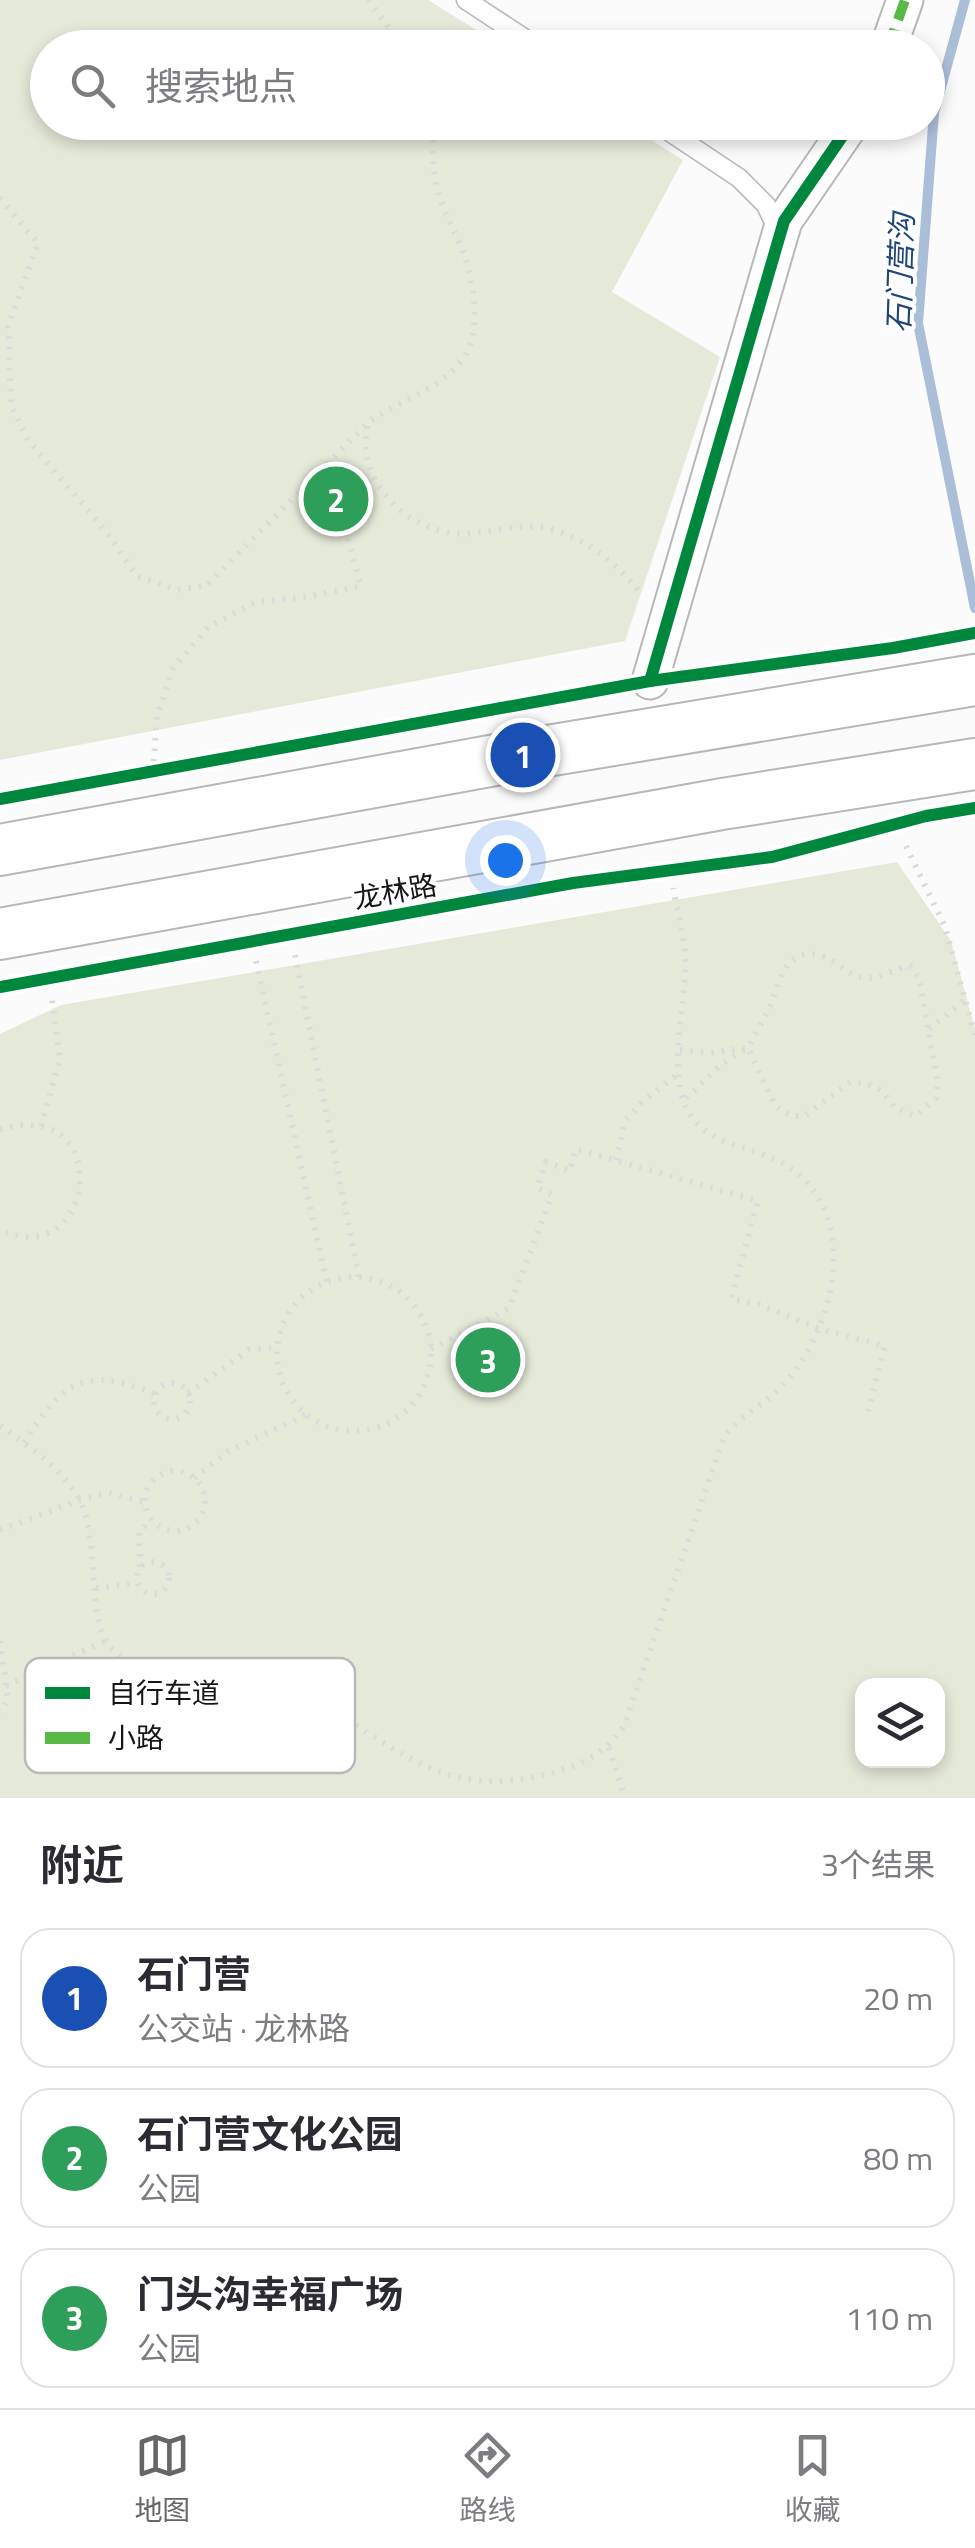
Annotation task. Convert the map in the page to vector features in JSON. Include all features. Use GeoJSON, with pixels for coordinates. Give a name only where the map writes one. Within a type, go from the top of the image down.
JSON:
{"type":"FeatureCollection","features":[{"type":"Feature","properties":{"kind":"main road"},"geometry":{"type":"LineString","coordinates":[[0,850],[523,755],[975,680]]}},
{"type":"Feature","properties":{"kind":"main road","name":"龙林路"},"geometry":{"type":"LineString","coordinates":[[0,934],[703,808],[975,764]]}},
{"type":"Feature","properties":{"kind":"street"},"geometry":{"type":"LineString","coordinates":[[894,30],[905,0]]}},
{"type":"Feature","properties":{"kind":"street"},"geometry":{"type":"LineString","coordinates":[[655,664],[784,221],[840,140]]}},
{"type":"Feature","properties":{"kind":"lane"},"geometry":{"type":"LineString","coordinates":[[466,0],[512,30]]}},
{"type":"Feature","properties":{"kind":"lane"},"geometry":{"type":"LineString","coordinates":[[682,140],[739,178],[766,205],[780,234]]}},
{"type":"Feature","properties":{"kind":"path"},"geometry":{"type":"LineString","coordinates":[[368,0],[390,30]]}},
{"type":"Feature","properties":{"kind":"path"},"geometry":{"type":"LineString","coordinates":[[0,198],[38,243],[8,326],[11,405],[28,440],[104,528],[137,576],[177,590],[206,586],[370,422],[389,407],[418,396],[458,365],[475,332],[465,256],[435,183],[431,140]]}},
{"type":"Feature","properties":{"kind":"path"},"geometry":{"type":"LineString","coordinates":[[370,422],[364,444],[376,484],[395,506],[427,528],[456,534],[518,526],[558,531],[592,550],[628,578],[650,607],[655,664]]}},
{"type":"Feature","properties":{"kind":"path"},"geometry":{"type":"LineString","coordinates":[[153,772],[156,716],[173,668],[208,626],[256,602],[362,586],[327,464]]}},
{"type":"Feature","properties":{"kind":"path"},"geometry":{"type":"LineString","coordinates":[[134,775],[172,768]]}},
{"type":"Feature","properties":{"kind":"path"},"geometry":{"type":"LineString","coordinates":[[906,846],[945,927],[975,1036]]}},
{"type":"Feature","properties":{"kind":"path"},"geometry":{"type":"LineString","coordinates":[[355,1726],[428,1770],[482,1783],[575,1767],[609,1748],[624,1726],[724,1437],[736,1421],[781,1387],[807,1352],[827,1304],[835,1245],[824,1204],[789,1167],[705,1132],[688,1111],[678,1074],[685,954],[672,888]]}},
{"type":"Feature","properties":{"kind":"path"},"geometry":{"type":"LineString","coordinates":[[295,955],[359,1278]]}},
{"type":"Feature","properties":{"kind":"path"},"geometry":{"type":"LineString","coordinates":[[685,1099],[722,1064],[748,1048],[782,971],[793,958],[807,955],[824,957],[852,976],[870,979],[910,966],[919,978],[938,1084],[936,1098],[916,1116],[894,1107],[882,1091],[866,1083],[851,1082],[804,1116],[791,1116],[776,1107],[748,1048]]}},
{"type":"Feature","properties":{"kind":"path"},"geometry":{"type":"LineString","coordinates":[[256,961],[327,1283]]}},
{"type":"Feature","properties":{"kind":"path"},"geometry":{"type":"LineString","coordinates":[[40,1126],[60,1058],[52,999]]}},
{"type":"Feature","properties":{"kind":"path"},"geometry":{"type":"LineString","coordinates":[[928,1030],[965,1000]]}},
{"type":"Feature","properties":{"kind":"path"},"geometry":{"type":"LineString","coordinates":[[680,1050],[709,1054],[748,1048]]}},
{"type":"Feature","properties":{"kind":"path"},"geometry":{"type":"LineString","coordinates":[[616,1160],[625,1121],[678,1074]]}},
{"type":"Feature","properties":{"kind":"path"},"geometry":{"type":"LineString","coordinates":[[0,1130],[17,1125],[40,1126],[66,1141],[77,1156],[82,1174],[81,1194],[73,1212],[60,1226],[42,1235],[23,1238],[0,1230]]}},
{"type":"Feature","properties":{"kind":"path"},"geometry":{"type":"LineString","coordinates":[[431,1349],[509,1308],[552,1194],[537,1188],[546,1162],[570,1171],[576,1149],[758,1202],[731,1299],[758,1304],[817,1328],[885,1346],[866,1419]]}},
{"type":"Feature","properties":{"kind":"path"},"geometry":{"type":"LineString","coordinates":[[342,1277],[359,1278],[392,1286],[412,1302],[426,1324],[431,1349],[428,1375],[418,1398],[400,1416],[377,1427],[352,1431],[327,1426],[306,1414],[289,1396],[279,1372],[278,1347],[284,1323],[298,1301],[342,1277]]}},
{"type":"Feature","properties":{"kind":"path"},"geometry":{"type":"LineString","coordinates":[[188,1393],[248,1350],[278,1347]]}},
{"type":"Feature","properties":{"kind":"path"},"geometry":{"type":"LineString","coordinates":[[24,1443],[50,1402],[74,1384],[106,1378],[154,1394]]}},
{"type":"Feature","properties":{"kind":"path"},"geometry":{"type":"LineString","coordinates":[[174,1383],[188,1393],[188,1411],[172,1420],[156,1411],[154,1394],[162,1385],[174,1383]]}},
{"type":"Feature","properties":{"kind":"path"},"geometry":{"type":"LineString","coordinates":[[194,1478],[229,1451],[306,1414]]}},
{"type":"Feature","properties":{"kind":"path"},"geometry":{"type":"LineString","coordinates":[[0,1426],[54,1465],[80,1500],[92,1543],[100,1634],[128,1658]]}},
{"type":"Feature","properties":{"kind":"path"},"geometry":{"type":"LineString","coordinates":[[176,1471],[194,1478],[204,1495],[196,1522],[188,1528],[168,1530],[152,1520],[144,1502],[150,1484],[166,1472],[176,1471]]}},
{"type":"Feature","properties":{"kind":"path"},"geometry":{"type":"LineString","coordinates":[[0,1530],[109,1493],[144,1502]]}},
{"type":"Feature","properties":{"kind":"path"},"geometry":{"type":"LineString","coordinates":[[140,1568],[150,1562],[160,1564],[167,1571],[168,1581],[163,1590],[154,1594],[143,1592],[137,1583],[139,1532],[152,1520]]}},
{"type":"Feature","properties":{"kind":"path"},"geometry":{"type":"LineString","coordinates":[[96,1588],[137,1583]]}},
{"type":"Feature","properties":{"kind":"path"},"geometry":{"type":"LineString","coordinates":[[0,1641],[8,1700],[0,1712]]}},
{"type":"Feature","properties":{"kind":"path"},"geometry":{"type":"LineString","coordinates":[[68,1658],[106,1641]]}},
{"type":"Feature","properties":{"kind":"path"},"geometry":{"type":"LineString","coordinates":[[6,1686],[25,1677]]}},
{"type":"Feature","properties":{"kind":"path"},"geometry":{"type":"LineString","coordinates":[[609,1748],[625,1798]]}},
{"type":"Feature","properties":{"kind":"green space"},"geometry":{"type":"Polygon","coordinates":[[[0,0],[428,0],[477,30],[30,30],[30,140],[651,140],[683,160],[612,292],[720,357],[625,641],[0,760],[0,0]]]}},
{"type":"Feature","properties":{"kind":"green space"},"geometry":{"type":"Polygon","coordinates":[[[897,862],[951,941],[975,1029],[975,1798],[0,1798],[0,1034],[61,1005],[897,862]]]}},
{"type":"Feature","properties":{"kind":"waterway","name":"石门营沟"},"geometry":{"type":"LineString","coordinates":[[945,73],[965,0]]}},
{"type":"Feature","properties":{"kind":"waterway","name":"石门营沟"},"geometry":{"type":"LineString","coordinates":[[932,140],[918,323],[975,608]]}},
{"type":"Feature","properties":{"kind":"marked path"},"geometry":{"type":"LineString","coordinates":[[894,30],[905,0]]}},
{"type":"Feature","properties":{"kind":"cycle path"},"geometry":{"type":"LineString","coordinates":[[650,681],[784,221],[840,140]]}},
{"type":"Feature","properties":{"kind":"cycle path"},"geometry":{"type":"LineString","coordinates":[[0,799],[650,681],[975,633]]}},
{"type":"Feature","properties":{"kind":"cycle path"},"geometry":{"type":"LineString","coordinates":[[0,987],[573,883],[772,857],[926,816],[975,808]]}},
{"type":"Feature","properties":{"kind":"place","name":"石门营文化公园"},"geometry":{"type":"Point","coordinates":[336,499]}},
{"type":"Feature","properties":{"kind":"place","name":"石门营"},"geometry":{"type":"Point","coordinates":[523,755]}},
{"type":"Feature","properties":{"kind":"place","name":"门头沟幸福广场"},"geometry":{"type":"Point","coordinates":[488,1360]}}]}
